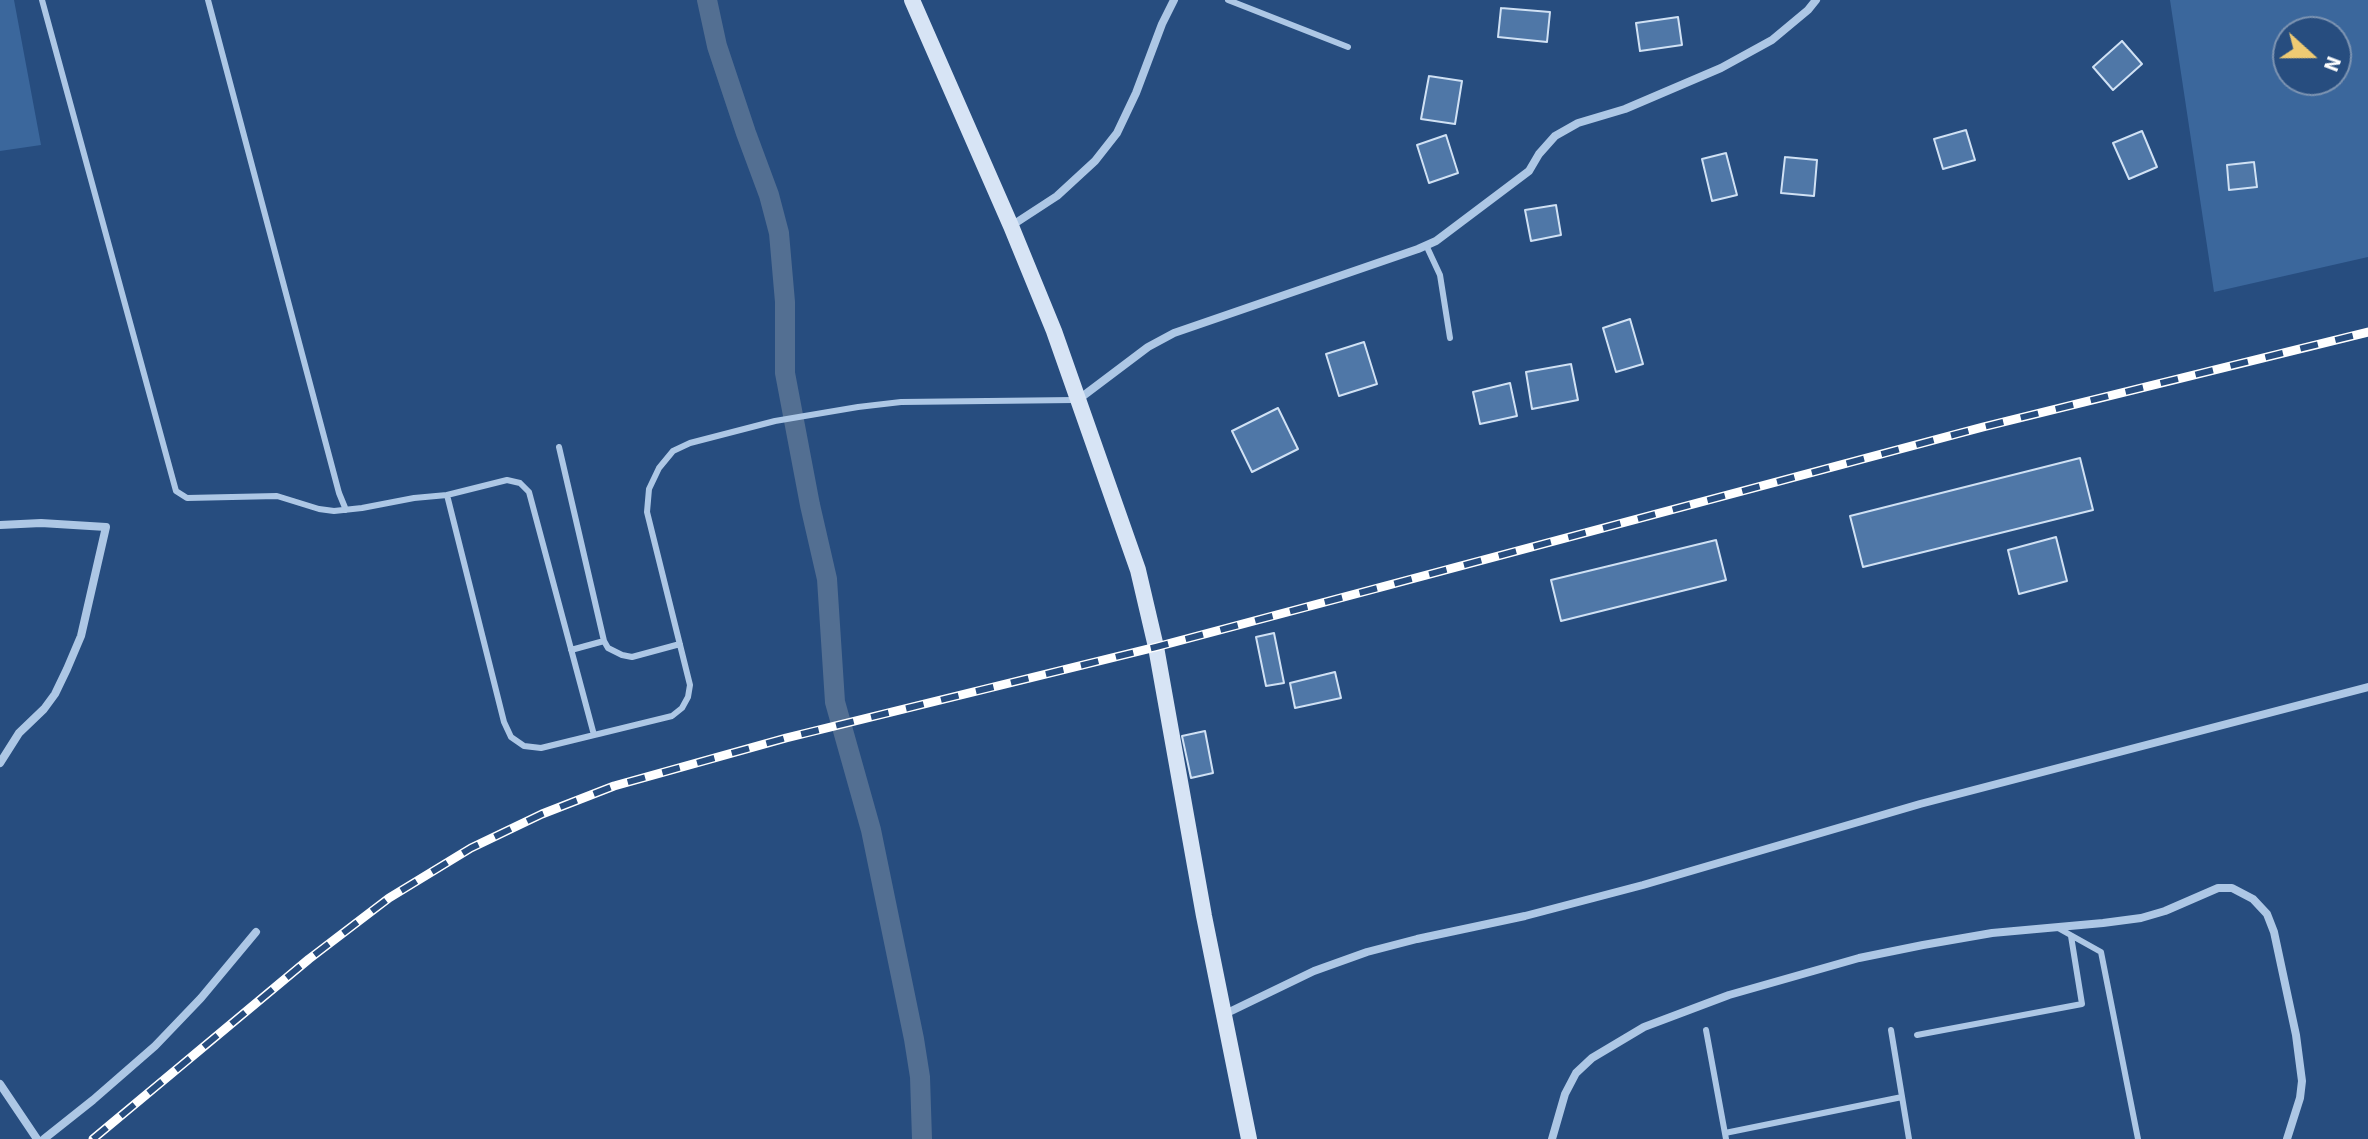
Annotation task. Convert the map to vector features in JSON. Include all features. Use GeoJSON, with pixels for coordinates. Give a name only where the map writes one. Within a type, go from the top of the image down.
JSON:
{"type":"FeatureCollection","features":[{"type":"Feature","properties":{"kind":"main road"},"geometry":{"type":"LineString","coordinates":[[912,0],[1054,331],[1138,570],[1156,647],[1223,1015],[1249,1139]]}},
{"type":"Feature","properties":{"kind":"street"},"geometry":{"type":"LineString","coordinates":[[1011,226],[1057,196],[1095,161],[1117,133],[1174,0]]}},
{"type":"Feature","properties":{"kind":"street"},"geometry":{"type":"LineString","coordinates":[[1077,400],[1148,347],[1174,333],[1436,241],[1529,171],[1555,136],[1578,123],[1625,109],[1721,68],[1772,40],[1816,0]]}},
{"type":"Feature","properties":{"kind":"street"},"geometry":{"type":"LineString","coordinates":[[0,525],[41,523],[106,527],[81,636],[67,669],[55,694],[19,733],[0,763]]}},
{"type":"Feature","properties":{"kind":"street"},"geometry":{"type":"LineString","coordinates":[[1223,1015],[1314,971],[1367,952],[1643,885],[1920,804],[2368,687]]}},
{"type":"Feature","properties":{"kind":"street"},"geometry":{"type":"LineString","coordinates":[[1552,1139],[1565,1094],[1576,1073],[1592,1058],[1644,1027],[1729,995],[1859,958],[1992,933],[2141,918],[2218,888],[2232,888],[2253,899],[2267,914],[2274,932],[2296,1035],[2302,1081],[2287,1139]]}},
{"type":"Feature","properties":{"kind":"street"},"geometry":{"type":"LineString","coordinates":[[44,1139],[155,1046],[201,998],[256,932]]}},
{"type":"Feature","properties":{"kind":"street"},"geometry":{"type":"LineString","coordinates":[[0,1084],[37,1139]]}},
{"type":"Feature","properties":{"kind":"lane"},"geometry":{"type":"LineString","coordinates":[[42,0],[176,491],[187,498],[277,496],[319,509],[346,510],[447,495],[507,480],[520,483],[531,500],[594,735]]}},
{"type":"Feature","properties":{"kind":"lane"},"geometry":{"type":"LineString","coordinates":[[208,0],[346,510]]}},
{"type":"Feature","properties":{"kind":"lane"},"geometry":{"type":"LineString","coordinates":[[1228,0],[1348,47]]}},
{"type":"Feature","properties":{"kind":"lane"},"geometry":{"type":"LineString","coordinates":[[1426,245],[1440,275],[1450,338]]}},
{"type":"Feature","properties":{"kind":"lane"},"geometry":{"type":"LineString","coordinates":[[447,495],[507,730],[517,742],[541,748],[672,716],[682,708],[688,697],[690,685],[647,512],[649,489],[659,468],[673,451],[690,443],[775,421],[901,402],[1077,400]]}},
{"type":"Feature","properties":{"kind":"lane"},"geometry":{"type":"LineString","coordinates":[[559,447],[604,641],[612,652],[632,657],[680,644]]}},
{"type":"Feature","properties":{"kind":"lane"},"geometry":{"type":"LineString","coordinates":[[571,650],[604,641]]}},
{"type":"Feature","properties":{"kind":"lane"},"geometry":{"type":"LineString","coordinates":[[2056,927],[2101,952],[2138,1139]]}},
{"type":"Feature","properties":{"kind":"lane"},"geometry":{"type":"LineString","coordinates":[[1917,1035],[2082,1004],[2071,935]]}},
{"type":"Feature","properties":{"kind":"lane"},"geometry":{"type":"LineString","coordinates":[[1706,1030],[1726,1136],[1902,1097]]}},
{"type":"Feature","properties":{"kind":"lane"},"geometry":{"type":"LineString","coordinates":[[1891,1030],[1909,1139]]}},
{"type":"Feature","properties":{"kind":"shaded area"},"geometry":{"type":"Polygon","coordinates":[[[0,0],[14,0],[41,145],[0,151],[0,0]]]}},
{"type":"Feature","properties":{"kind":"shaded area"},"geometry":{"type":"Polygon","coordinates":[[[2170,0],[2368,0],[2368,257],[2214,292],[2170,0]]]}},
{"type":"Feature","properties":{"kind":"building"},"geometry":{"type":"Polygon","coordinates":[[[1501,8],[1550,12],[1547,42],[1498,37],[1501,8]]]}},
{"type":"Feature","properties":{"kind":"building"},"geometry":{"type":"Polygon","coordinates":[[[1678,17],[1682,45],[1640,51],[1636,23],[1678,17]]]}},
{"type":"Feature","properties":{"kind":"building"},"geometry":{"type":"Polygon","coordinates":[[[2122,41],[2142,64],[2113,90],[2093,67],[2122,41]]]}},
{"type":"Feature","properties":{"kind":"building"},"geometry":{"type":"Polygon","coordinates":[[[1429,76],[1462,81],[1455,124],[1421,119],[1429,76]]]}},
{"type":"Feature","properties":{"kind":"building"},"geometry":{"type":"Polygon","coordinates":[[[1966,130],[1975,160],[1943,169],[1934,139],[1966,130]]]}},
{"type":"Feature","properties":{"kind":"building"},"geometry":{"type":"Polygon","coordinates":[[[2142,131],[2157,167],[2129,179],[2113,143],[2142,131]]]}},
{"type":"Feature","properties":{"kind":"building"},"geometry":{"type":"Polygon","coordinates":[[[1446,135],[1458,173],[1429,183],[1417,145],[1446,135]]]}},
{"type":"Feature","properties":{"kind":"building"},"geometry":{"type":"Polygon","coordinates":[[[1726,153],[1737,195],[1712,201],[1702,159],[1726,153]]]}},
{"type":"Feature","properties":{"kind":"building"},"geometry":{"type":"Polygon","coordinates":[[[1785,157],[1817,160],[1814,196],[1781,193],[1785,157]]]}},
{"type":"Feature","properties":{"kind":"building"},"geometry":{"type":"Polygon","coordinates":[[[2254,162],[2257,187],[2229,190],[2227,165],[2254,162]]]}},
{"type":"Feature","properties":{"kind":"building"},"geometry":{"type":"Polygon","coordinates":[[[1556,205],[1561,235],[1531,241],[1525,210],[1556,205]]]}},
{"type":"Feature","properties":{"kind":"building"},"geometry":{"type":"Polygon","coordinates":[[[1630,319],[1643,364],[1616,372],[1603,328],[1630,319]]]}},
{"type":"Feature","properties":{"kind":"building"},"geometry":{"type":"Polygon","coordinates":[[[1364,342],[1377,384],[1339,396],[1326,354],[1364,342]]]}},
{"type":"Feature","properties":{"kind":"building"},"geometry":{"type":"Polygon","coordinates":[[[1571,364],[1578,400],[1532,409],[1526,372],[1571,364]]]}},
{"type":"Feature","properties":{"kind":"building"},"geometry":{"type":"Polygon","coordinates":[[[1510,383],[1517,416],[1480,424],[1473,392],[1510,383]]]}},
{"type":"Feature","properties":{"kind":"building"},"geometry":{"type":"Polygon","coordinates":[[[1278,408],[1298,449],[1252,472],[1232,431],[1278,408]]]}},
{"type":"Feature","properties":{"kind":"building"},"geometry":{"type":"Polygon","coordinates":[[[2080,458],[2093,510],[1863,567],[1850,516],[2080,458]]]}},
{"type":"Feature","properties":{"kind":"building"},"geometry":{"type":"Polygon","coordinates":[[[2056,537],[2067,581],[2019,594],[2008,550],[2056,537]]]}},
{"type":"Feature","properties":{"kind":"building"},"geometry":{"type":"Polygon","coordinates":[[[1716,540],[1726,580],[1561,621],[1551,580],[1716,540]]]}},
{"type":"Feature","properties":{"kind":"building"},"geometry":{"type":"Polygon","coordinates":[[[1274,633],[1284,683],[1266,686],[1256,637],[1274,633]]]}},
{"type":"Feature","properties":{"kind":"building"},"geometry":{"type":"Polygon","coordinates":[[[1335,672],[1341,698],[1295,708],[1290,683],[1335,672]]]}},
{"type":"Feature","properties":{"kind":"building"},"geometry":{"type":"Polygon","coordinates":[[[1205,731],[1213,773],[1191,778],[1182,736],[1205,731]]]}},
{"type":"Feature","properties":{"kind":"waterway"},"geometry":{"type":"LineString","coordinates":[[707,0],[717,46],[769,195],[779,233],[785,302],[785,373],[827,579],[835,702],[871,830],[914,1039],[920,1077],[922,1139]]}},
{"type":"Feature","properties":{"kind":"railway"},"geometry":{"type":"LineString","coordinates":[[93,1139],[309,959],[389,898],[471,848],[542,814],[614,786],[786,738],[1156,647],[1983,427],[2368,332]]}}]}
